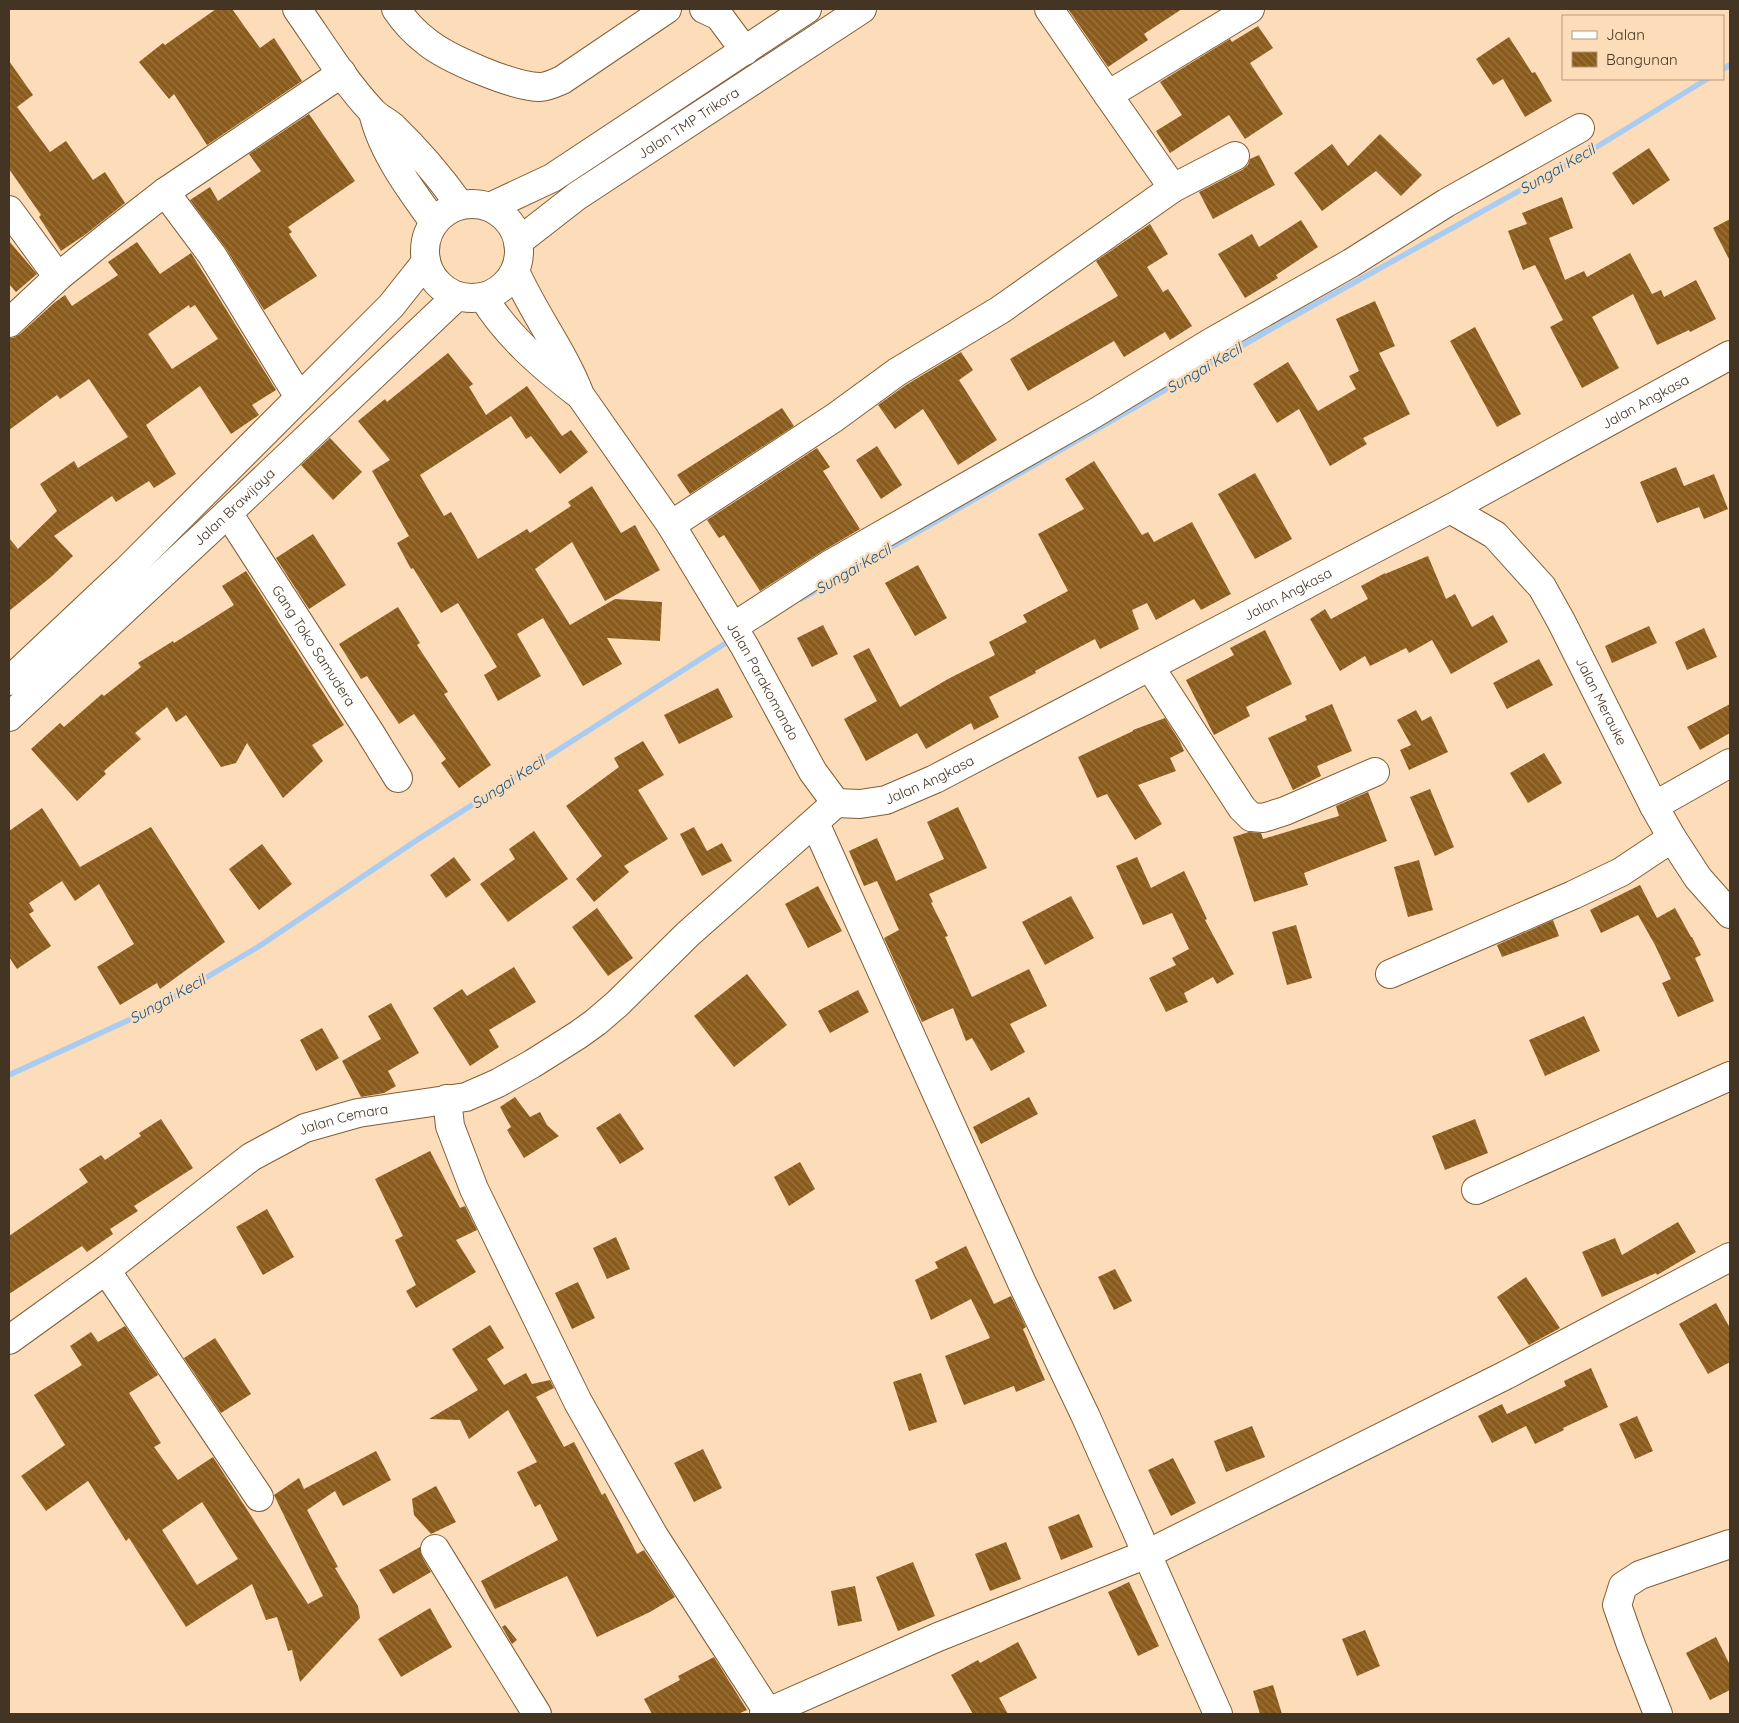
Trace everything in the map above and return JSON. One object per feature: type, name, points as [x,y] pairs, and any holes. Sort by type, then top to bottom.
[{"type":"main road","points":[[396,9],[403,20],[427,42],[442,52],[496,76],[526,86],[543,87],[562,80],[667,9]]},
{"type":"main road","points":[[704,9],[719,16],[745,51]]},
{"type":"main road","name":"Jalan TMP Trikora","points":[[490,207],[552,178],[807,9]]},
{"type":"main road","name":"Jalan TMP Trikora","points":[[518,242],[577,196],[862,9]]},
{"type":"main road","points":[[1049,9],[1173,188]]},
{"type":"main road","points":[[1108,95],[1250,9]]},
{"type":"main road","points":[[304,11],[342,73],[373,112],[392,126],[426,162],[448,187],[460,205]]},
{"type":"main road","points":[[9,323],[58,277],[165,192],[342,73]]},
{"type":"main road","points":[[373,112],[380,136],[412,192],[434,222]]},
{"type":"main road","points":[[738,635],[829,565],[1095,413],[1210,343],[1351,263],[1446,203],[1580,128]]},
{"type":"main road","points":[[671,525],[834,418],[897,372],[1000,310],[1173,188],[1235,156]]},
{"type":"main road","points":[[165,192],[212,255],[299,397]]},
{"type":"main road","points":[[475,204],[490,207],[503,216],[513,228],[518,242],[518,257],[514,271],[507,283],[496,292],[470,297],[443,288],[432,276],[426,262],[424,248],[434,222],[446,212],[460,205],[475,204]]},
{"type":"main road","points":[[9,210],[58,277]]},
{"type":"main road","name":"Jalan Brawijaya","points":[[9,679],[127,570],[391,306],[426,262]]},
{"type":"main road","name":"Jalan Parakomando","points":[[514,271],[525,294],[573,375],[580,395],[671,525],[738,635],[813,772],[836,804]]},
{"type":"main road","name":"Jalan Parakomando","points":[[470,297],[492,312],[516,341],[549,371],[580,395]]},
{"type":"main road","name":"Jalan Brawijaya","points":[[9,717],[228,512],[470,297]]},
{"type":"main road","name":"Jalan Angkasa","points":[[836,804],[860,804],[886,800],[935,779],[1450,509],[1730,355]]},
{"type":"main road","name":"Jalan Merauke","points":[[1450,509],[1495,535],[1542,588],[1562,621],[1654,806],[1672,838],[1698,878],[1730,914]]},
{"type":"main road","name":"Gang Toko Samudera","points":[[228,512],[398,778]]},
{"type":"main road","points":[[1150,667],[1242,808],[1251,817],[1263,818],[1284,812],[1375,772]]},
{"type":"main road","points":[[1654,806],[1730,763]]},
{"type":"main road","points":[[836,804],[815,823],[1022,1283],[1086,1417],[1218,1714]]},
{"type":"main road","name":"Jalan Cemara","points":[[9,1340],[106,1270],[252,1157],[304,1128],[358,1113],[402,1108],[466,1097],[498,1083],[578,1035],[617,1004],[688,934],[815,823]]},
{"type":"main road","points":[[1390,974],[1573,895],[1620,872],[1672,838]]},
{"type":"main road","points":[[1476,1190],[1730,1076]]},
{"type":"main road","points":[[447,1100],[450,1126],[474,1190],[578,1402],[654,1536],[766,1713],[938,1637],[1146,1554],[1506,1375],[1730,1257]]},
{"type":"main road","points":[[106,1270],[259,1497]]},
{"type":"main road","points":[[1658,1714],[1630,1645],[1617,1605],[1623,1586],[1640,1575],[1730,1544]]},
{"type":"main road","points":[[435,1549],[537,1714]]},
{"type":"building","points":[[216,9],[232,9],[260,48],[274,38],[302,81],[207,145],[174,94],[169,99],[139,62],[163,43],[165,45]]},
{"type":"building","points":[[1068,9],[1182,9],[1144,34],[1148,40],[1108,67]]},
{"type":"building","points":[[1258,26],[1273,48],[1250,63],[1283,114],[1245,139],[1229,115],[1170,153],[1156,131],[1182,115],[1160,82],[1230,39],[1232,42]]},
{"type":"building","points":[[1509,37],[1532,73],[1535,72],[1552,101],[1525,117],[1503,79],[1493,85],[1476,59]]},
{"type":"building","points":[[9,61],[33,95],[17,107],[50,152],[66,141],[93,180],[105,172],[125,203],[61,251],[39,217],[41,215],[9,169]]},
{"type":"building","points":[[309,114],[355,181],[288,227],[292,232],[289,234],[317,276],[264,310],[225,247],[190,200],[210,187],[218,201],[261,171],[249,154]]},
{"type":"building","points":[[1380,134],[1422,175],[1401,196],[1376,171],[1322,211],[1294,173],[1332,144],[1348,166]]},
{"type":"building","points":[[1649,148],[1670,180],[1633,205],[1612,173]]},
{"type":"building","points":[[1259,155],[1275,185],[1213,219],[1199,192],[1242,170],[1248,165],[1250,159]]},
{"type":"building","points":[[1562,197],[1573,228],[1549,238],[1565,280],[1584,271],[1587,277],[1630,253],[1652,294],[1661,290],[1664,297],[1696,280],[1716,319],[1657,345],[1633,294],[1592,317],[1619,368],[1582,388],[1550,327],[1563,320],[1535,265],[1523,270],[1508,231],[1527,224],[1522,213]]},
{"type":"building","points":[[1730,219],[1730,261],[1713,228]]},
{"type":"building","points":[[1301,220],[1318,247],[1276,275],[1278,278],[1245,298],[1218,254],[1252,234],[1259,247]]},
{"type":"building","points":[[1150,224],[1168,254],[1147,267],[1163,292],[1168,289],[1192,326],[1170,340],[1165,332],[1124,357],[1114,341],[1028,391],[1010,359],[1118,296],[1096,261]]},
{"type":"building","points":[[9,241],[37,274],[16,292],[9,284]]},
{"type":"building","points":[[137,242],[160,274],[191,253],[276,390],[252,405],[259,415],[231,434],[200,386],[146,425],[176,474],[154,488],[149,481],[116,502],[112,496],[54,536],[73,556],[51,577],[9,611],[9,538],[18,549],[57,511],[40,484],[74,461],[78,468],[128,437],[89,379],[60,399],[57,395],[9,430],[9,338],[20,334],[65,295],[72,306],[118,275],[108,262]],"holes":[[[189,305],[190,308],[195,305],[218,339],[172,369],[148,334]]]},
{"type":"building","points":[[1375,301],[1395,346],[1379,353],[1410,414],[1363,438],[1367,444],[1330,466],[1299,409],[1277,423],[1253,384],[1288,362],[1318,411],[1356,389],[1349,376],[1359,371],[1336,319]]},
{"type":"building","points":[[1475,327],[1521,414],[1497,427],[1450,341]]},
{"type":"building","points":[[961,352],[973,370],[959,380],[997,440],[958,465],[923,409],[895,429],[878,405],[906,385]]},
{"type":"building","points":[[448,353],[473,384],[469,387],[486,415],[527,386],[562,436],[571,430],[588,452],[560,474],[531,436],[526,439],[511,416],[420,475],[444,516],[451,512],[478,559],[527,529],[530,533],[571,506],[568,502],[592,486],[621,533],[635,525],[660,570],[605,601],[572,542],[535,569],[570,625],[615,599],[662,602],[660,641],[607,638],[622,664],[583,686],[543,618],[517,634],[541,676],[498,701],[484,675],[497,667],[458,603],[441,613],[413,568],[411,569],[397,543],[409,536],[372,471],[390,460],[358,421],[385,399],[387,402]]},
{"type":"building","points":[[782,408],[794,426],[690,494],[677,475]]},
{"type":"building","points":[[330,438],[362,472],[333,500],[301,465]]},
{"type":"building","points":[[877,446],[902,485],[881,499],[856,460]]},
{"type":"building","points":[[817,448],[830,467],[823,471],[860,529],[760,591],[724,535],[719,538],[707,520]]},
{"type":"building","points":[[1094,461],[1142,535],[1148,532],[1154,542],[1192,522],[1231,594],[1201,610],[1194,599],[1156,620],[1147,603],[1132,610],[1139,629],[1100,649],[1095,639],[1035,671],[1036,673],[989,697],[999,717],[974,730],[971,723],[926,749],[917,733],[866,761],[844,719],[877,701],[853,656],[869,648],[900,707],[948,679],[995,655],[989,642],[1027,622],[1023,615],[1068,591],[1038,534],[1084,509],[1065,479]]},
{"type":"building","points":[[1676,467],[1684,486],[1714,474],[1728,509],[1704,519],[1699,507],[1657,523],[1640,482]]},
{"type":"building","points":[[1255,473],[1292,539],[1255,559],[1218,494]]},
{"type":"building","points":[[313,534],[346,585],[309,609],[276,558]]},
{"type":"building","points":[[1428,556],[1446,599],[1455,594],[1472,627],[1493,615],[1508,642],[1451,674],[1432,640],[1409,653],[1406,648],[1370,666],[1365,656],[1340,671],[1310,619],[1325,609],[1331,619],[1368,599],[1361,586],[1385,573]]},
{"type":"building","points":[[918,565],[947,618],[915,636],[885,583]]},
{"type":"building","points":[[246,571],[344,725],[312,745],[323,761],[283,798],[247,743],[236,763],[221,767],[186,715],[176,722],[167,707],[135,733],[141,739],[104,771],[106,774],[77,801],[31,749],[60,723],[64,727],[102,694],[104,696],[141,667],[138,663],[234,605],[222,586]]},
{"type":"building","points":[[398,607],[420,643],[417,645],[448,692],[444,694],[491,765],[459,788],[441,763],[446,759],[414,714],[399,724],[367,676],[361,679],[339,644]]},
{"type":"building","points":[[823,625],[838,654],[812,667],[797,638]]},
{"type":"building","points":[[1649,626],[1657,643],[1612,663],[1605,646]]},
{"type":"building","points":[[1704,628],[1717,657],[1687,670],[1675,642]]},
{"type":"building","points":[[1265,630],[1292,684],[1246,707],[1250,716],[1214,735],[1186,680],[1234,655],[1230,648]]},
{"type":"building","points":[[1539,659],[1553,685],[1507,709],[1493,683]]},
{"type":"building","points":[[718,688],[733,717],[679,744],[664,715]]},
{"type":"building","points":[[1332,704],[1352,751],[1317,766],[1321,776],[1293,790],[1268,738],[1307,720],[1305,716]]},
{"type":"building","points":[[1730,704],[1730,733],[1700,750],[1687,727]]},
{"type":"building","points":[[1416,710],[1422,721],[1431,716],[1448,752],[1409,770],[1400,750],[1411,745],[1397,720]]},
{"type":"building","points":[[1165,718],[1184,751],[1170,758],[1176,771],[1138,785],[1162,824],[1135,840],[1107,794],[1097,798],[1078,757],[1133,730]]},
{"type":"building","points":[[643,741],[664,775],[638,790],[668,839],[624,866],[629,872],[594,902],[576,879],[602,856],[566,806],[619,767],[614,758]]},
{"type":"building","points":[[1544,753],[1562,783],[1528,803],[1510,773]]},
{"type":"building","points":[[1430,789],[1454,847],[1435,856],[1410,797]]},
{"type":"building","points":[[1368,792],[1387,841],[1304,873],[1308,885],[1254,902],[1233,837],[1249,832],[1261,833],[1263,839],[1339,816],[1336,806]]},
{"type":"building","points":[[958,807],[987,868],[929,894],[933,902],[931,903],[948,936],[945,937],[972,997],[1029,969],[1047,1006],[1010,1024],[1025,1052],[991,1071],[972,1038],[966,1041],[953,1008],[922,1022],[884,938],[899,930],[877,881],[864,886],[849,851],[877,838],[896,881],[944,859],[927,822]]},
{"type":"building","points":[[42,808],[80,867],[151,827],[225,942],[160,989],[157,983],[120,1005],[97,967],[134,944],[99,884],[75,901],[62,881],[29,903],[34,911],[29,914],[51,946],[17,969],[9,957],[9,831]]},
{"type":"building","points":[[694,827],[707,851],[722,843],[732,861],[702,876],[680,834]]},
{"type":"building","points":[[534,831],[568,879],[508,922],[480,884],[515,859],[509,849]]},
{"type":"building","points":[[262,844],[292,884],[259,910],[229,869]]},
{"type":"building","points":[[454,857],[471,880],[446,898],[430,875]]},
{"type":"building","points":[[1137,857],[1151,888],[1184,871],[1207,919],[1205,920],[1234,974],[1217,984],[1213,977],[1184,993],[1188,1002],[1166,1012],[1149,978],[1176,965],[1172,958],[1189,949],[1172,913],[1143,925],[1116,866]]},
{"type":"building","points":[[1419,860],[1433,910],[1408,917],[1394,867]]},
{"type":"building","points":[[1640,885],[1657,918],[1675,908],[1701,955],[1695,958],[1714,1001],[1678,1017],[1662,983],[1671,979],[1638,915],[1601,933],[1590,910]]},
{"type":"building","points":[[818,886],[842,931],[808,948],[785,904]]},
{"type":"building","points":[[1071,896],[1094,938],[1045,965],[1022,922]]},
{"type":"building","points":[[597,908],[633,958],[608,976],[572,927]]},
{"type":"building","points":[[1553,920],[1559,936],[1502,957],[1497,945]]},
{"type":"building","points":[[1296,925],[1312,978],[1287,985],[1272,932]]},
{"type":"building","points":[[514,967],[536,1002],[489,1030],[499,1047],[470,1066],[433,1008],[462,989],[467,996]]},
{"type":"building","points":[[747,974],[787,1025],[734,1067],[694,1016]]},
{"type":"building","points":[[858,990],[869,1012],[830,1033],[818,1011]]},
{"type":"building","points":[[391,1003],[419,1053],[388,1071],[396,1086],[384,1093],[361,1097],[342,1061],[381,1039],[368,1016]]},
{"type":"building","points":[[1584,1016],[1600,1051],[1545,1076],[1529,1040]]},
{"type":"building","points":[[322,1028],[339,1058],[316,1071],[300,1040]]},
{"type":"building","points":[[515,1097],[530,1117],[540,1112],[547,1125],[559,1136],[524,1158],[507,1130],[511,1127],[500,1107]]},
{"type":"building","points":[[1029,1097],[1038,1114],[981,1144],[973,1127]]},
{"type":"building","points":[[620,1113],[644,1149],[620,1164],[596,1128]]},
{"type":"building","points":[[161,1119],[193,1168],[134,1206],[138,1211],[110,1229],[113,1234],[87,1252],[82,1246],[9,1294],[9,1236],[88,1182],[79,1169],[101,1155],[105,1160],[141,1136],[139,1133]]},
{"type":"building","points":[[1475,1119],[1488,1153],[1445,1170],[1432,1136]]},
{"type":"building","points":[[430,1151],[460,1208],[465,1206],[477,1230],[456,1240],[476,1272],[416,1308],[406,1291],[416,1285],[395,1240],[403,1236],[375,1179]]},
{"type":"building","points":[[800,1162],[815,1189],[789,1206],[774,1177]]},
{"type":"building","points":[[267,1209],[294,1257],[263,1275],[236,1227]]},
{"type":"building","points":[[1678,1222],[1696,1252],[1657,1275],[1656,1273],[1602,1297],[1582,1252],[1615,1238],[1622,1255]]},
{"type":"building","points":[[616,1237],[630,1269],[607,1279],[593,1248]]},
{"type":"building","points":[[966,1246],[994,1304],[1011,1296],[1026,1327],[1023,1329],[1045,1380],[1016,1392],[1014,1386],[964,1405],[945,1356],[990,1338],[971,1299],[931,1320],[915,1280],[938,1268],[935,1262]]},
{"type":"building","points":[[1115,1269],[1132,1301],[1114,1310],[1098,1277]]},
{"type":"building","points":[[1526,1277],[1560,1328],[1529,1345],[1497,1297]]},
{"type":"building","points":[[578,1282],[595,1318],[572,1329],[555,1293]]},
{"type":"building","points":[[1716,1303],[1730,1328],[1730,1362],[1708,1374],[1679,1324]]},
{"type":"building","points":[[490,1325],[504,1348],[487,1359],[504,1385],[526,1373],[532,1384],[550,1380],[554,1388],[536,1397],[564,1447],[574,1442],[602,1495],[605,1493],[637,1554],[644,1550],[675,1597],[650,1612],[597,1637],[567,1576],[495,1609],[481,1581],[558,1540],[540,1504],[535,1507],[517,1472],[537,1462],[508,1410],[469,1439],[460,1420],[429,1419],[478,1390],[452,1349]]},
{"type":"building","points":[[125,1326],[158,1375],[129,1393],[161,1443],[154,1447],[178,1480],[213,1457],[308,1604],[323,1596],[274,1495],[299,1478],[304,1489],[376,1451],[391,1480],[343,1506],[335,1491],[307,1510],[338,1567],[335,1568],[358,1606],[360,1618],[300,1682],[292,1650],[288,1651],[277,1617],[266,1620],[252,1584],[186,1627],[129,1538],[126,1541],[88,1481],[46,1511],[21,1476],[65,1445],[34,1395],[82,1365],[70,1346],[91,1332],[98,1342]],"holes":[[[202,1502],[238,1559],[197,1585],[162,1530]]]},
{"type":"building","points":[[215,1338],[251,1394],[221,1413],[184,1358]]},
{"type":"building","points":[[1591,1368],[1608,1407],[1563,1428],[1564,1430],[1535,1444],[1526,1426],[1492,1443],[1478,1416],[1502,1404],[1507,1414],[1566,1386],[1564,1381]]},
{"type":"building","points":[[921,1373],[937,1422],[909,1431],[893,1382]]},
{"type":"building","points":[[1637,1416],[1653,1451],[1635,1459],[1619,1424]]},
{"type":"building","points":[[1252,1426],[1265,1457],[1226,1472],[1214,1441]]},
{"type":"building","points":[[703,1449],[722,1488],[694,1502],[674,1463]]},
{"type":"building","points":[[1173,1458],[1196,1503],[1171,1516],[1148,1470]]},
{"type":"building","points":[[436,1486],[456,1522],[431,1534],[414,1515],[412,1499]]},
{"type":"building","points":[[1079,1514],[1093,1547],[1061,1560],[1048,1527]]},
{"type":"building","points":[[1006,1542],[1021,1579],[990,1591],[975,1554]]},
{"type":"building","points":[[420,1547],[422,1557],[431,1572],[393,1594],[379,1570]]},
{"type":"building","points":[[913,1562],[935,1616],[898,1631],[876,1577]]},
{"type":"building","points":[[1129,1582],[1159,1646],[1138,1656],[1108,1592]]},
{"type":"building","points":[[855,1586],[862,1621],[838,1626],[831,1591]]},
{"type":"building","points":[[430,1608],[452,1647],[401,1677],[378,1639]]},
{"type":"building","points":[[505,1625],[517,1640],[512,1644],[502,1627]]},
{"type":"building","points":[[1365,1630],[1380,1666],[1357,1676],[1342,1639]]},
{"type":"building","points":[[1716,1637],[1730,1665],[1730,1690],[1710,1700],[1686,1653]]},
{"type":"building","points":[[1018,1642],[1037,1678],[999,1698],[1008,1714],[973,1714],[951,1675],[978,1660],[980,1663]]},
{"type":"building","points":[[714,1657],[747,1710],[738,1714],[652,1714],[644,1699],[680,1680],[678,1676]]},
{"type":"building","points":[[1273,1685],[1282,1714],[1260,1714],[1253,1691]]},
{"type":"waterway","name":"Sungai Kecil","points":[[1724,68],[1730,65]]},
{"type":"waterway","name":"Sungai Kecil","points":[[801,599],[1285,321],[1582,156],[1705,80]]},
{"type":"waterway","name":"Sungai Kecil","points":[[9,1075],[153,1009],[258,947],[417,840],[732,639]]}]
